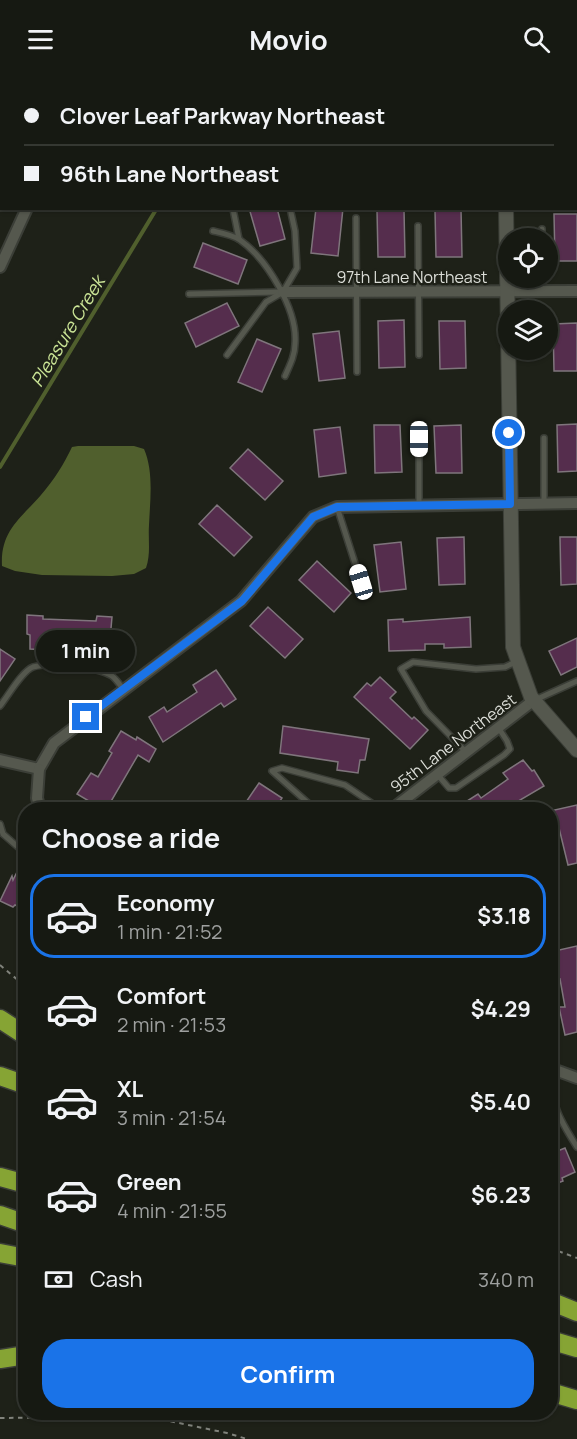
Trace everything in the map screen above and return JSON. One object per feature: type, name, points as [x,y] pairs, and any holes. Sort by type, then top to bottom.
[{"type":"highway","points":[[0,1019],[18,1031]]},
{"type":"highway","points":[[0,1076],[18,1082]]},
{"type":"highway","points":[[0,1177],[18,1182]]},
{"type":"highway","points":[[0,1215],[18,1221]]},
{"type":"highway","points":[[0,1252],[18,1256]]},
{"type":"highway","points":[[558,1304],[577,1312]]},
{"type":"highway","points":[[558,1342],[577,1348]]},
{"type":"highway","points":[[0,1349],[18,1349]]},
{"type":"highway","points":[[0,1359],[18,1356]]},
{"type":"highway","points":[[558,1394],[577,1400]]},
{"type":"highway","points":[[558,1404],[577,1408]]},
{"type":"street","points":[[399,78],[427,78]]},
{"type":"street","points":[[0,267],[26,210]]},
{"type":"street","points":[[506,210],[513,646],[534,700],[577,750]]},
{"type":"street","name":"97th Lane Northeast","points":[[283,292],[577,291]]},
{"type":"street","points":[[38,802],[39,770],[54,743],[242,601],[313,517],[337,507],[577,502]]},
{"type":"street","name":"95th Lane Northeast","points":[[401,802],[534,700]]},
{"type":"street","points":[[0,760],[39,770]]},
{"type":"street","points":[[558,1071],[577,1078]]},
{"type":"lane","points":[[233,210],[239,239]]},
{"type":"lane","points":[[227,355],[266,302],[283,292],[297,268],[295,231],[290,210]]},
{"type":"lane","points":[[356,218],[357,372]]},
{"type":"lane","points":[[418,226],[419,355]]},
{"type":"lane","points":[[213,231],[239,239],[271,271],[283,292],[296,342],[285,375]]},
{"type":"lane","points":[[189,294],[283,292]]},
{"type":"lane","points":[[544,438],[544,503]]},
{"type":"lane","points":[[418,506],[419,439]]},
{"type":"lane","points":[[337,507],[361,582]]},
{"type":"lane","points":[[466,752],[426,711],[401,669],[413,662],[476,669],[505,667],[518,661]]},
{"type":"lane","points":[[0,706],[25,673],[33,667],[77,666],[98,669],[113,676],[124,690]]},
{"type":"lane","points":[[534,700],[577,681]]},
{"type":"lane","points":[[437,774],[449,788],[456,788],[504,755],[510,749],[498,727]]},
{"type":"lane","points":[[307,802],[272,771],[282,768],[345,785],[370,802]]},
{"type":"lane","points":[[0,824],[3,834],[18,847]]},
{"type":"lane","points":[[558,1115],[577,1147]]},
{"type":"path","points":[[0,965],[18,980]]},
{"type":"path","points":[[558,1251],[577,1258]]},
{"type":"path","points":[[0,1418],[18,1418]]},
{"type":"path","points":[[164,1420],[247,1439]]},
{"type":"shaded area","points":[[134,446],[144,449],[151,487],[149,552],[146,568],[134,574],[112,576],[42,575],[15,571],[2,566],[4,543],[13,526],[50,484],[72,447]]},
{"type":"building","points":[[250,210],[278,210],[285,239],[260,246]]},
{"type":"building","points":[[316,210],[343,210],[338,256],[311,253]]},
{"type":"building","points":[[377,210],[404,210],[405,257],[378,257]]},
{"type":"building","points":[[435,210],[461,210],[462,257],[436,257]]},
{"type":"building","points":[[554,214],[577,214],[577,261],[558,261],[558,228],[554,228]]},
{"type":"building","points":[[203,243],[247,260],[238,284],[194,267]]},
{"type":"building","points":[[227,303],[239,326],[196,347],[185,323]]},
{"type":"building","points":[[404,320],[405,367],[379,368],[378,321]]},
{"type":"building","points":[[439,321],[465,321],[466,368],[440,369]]},
{"type":"building","points":[[577,323],[577,371],[554,371],[554,360],[558,360],[558,324]]},
{"type":"building","points":[[339,331],[345,378],[319,381],[313,334]]},
{"type":"building","points":[[257,339],[281,349],[262,392],[238,382]]},
{"type":"building","points":[[577,424],[577,471],[558,472],[557,425]]},
{"type":"building","points":[[374,425],[400,425],[402,472],[375,473]]},
{"type":"building","points":[[461,425],[462,473],[436,473],[434,426]]},
{"type":"building","points":[[340,427],[346,473],[319,477],[314,430]]},
{"type":"building","points":[[248,449],[283,481],[265,500],[230,468]]},
{"type":"building","points":[[217,505],[252,537],[234,556],[199,524]]},
{"type":"building","points":[[464,537],[465,584],[439,585],[437,538]]},
{"type":"building","points":[[560,537],[577,537],[577,584],[561,585]]},
{"type":"building","points":[[401,542],[406,589],[380,592],[374,545]]},
{"type":"building","points":[[317,561],[351,593],[334,612],[299,580]]},
{"type":"building","points":[[268,607],[303,639],[285,658],[250,626]]},
{"type":"building","points":[[27,615],[43,616],[43,619],[96,621],[97,616],[112,617],[109,651],[85,650],[86,644],[54,643],[54,650],[30,649]]},
{"type":"building","points":[[470,617],[471,647],[444,648],[444,644],[425,644],[425,650],[389,651],[388,620],[403,619],[403,622]]},
{"type":"building","points":[[577,638],[577,667],[561,675],[549,651]]},
{"type":"building","points":[[0,649],[15,659],[0,681]]},
{"type":"building","points":[[216,670],[236,699],[224,707],[221,703],[163,742],[149,717],[164,707],[167,712],[197,692],[193,685]]},
{"type":"building","points":[[380,677],[396,692],[390,698],[412,719],[414,717],[428,730],[410,749],[354,697],[367,683],[371,686]]},
{"type":"building","points":[[283,726],[369,739],[365,760],[360,760],[358,773],[337,770],[338,762],[280,753]]},
{"type":"building","points":[[121,731],[136,740],[137,737],[156,749],[149,762],[138,755],[111,802],[88,802],[77,794],[91,773],[98,777],[112,753],[109,751]]},
{"type":"building","points":[[523,760],[532,771],[534,770],[544,786],[517,802],[466,802],[478,794],[481,798],[508,779],[503,773]]},
{"type":"building","points":[[259,783],[282,798],[279,802],[246,802]]},
{"type":"building","points":[[577,805],[577,863],[568,865],[558,824],[558,809]]},
{"type":"building","points":[[18,870],[18,906],[13,907],[0,901],[12,876],[13,880]]},
{"type":"building","points":[[577,946],[577,1032],[565,1035],[559,1007],[565,1007],[560,979],[558,980],[558,950]]},
{"type":"building","points":[[565,1148],[575,1172],[562,1178],[563,1181],[558,1183],[558,1151]]},
{"type":"waterway","name":"Pleasure Creek","points":[[0,467],[156,210]]},
{"type":"route","points":[[86,717],[242,601],[313,517],[337,507],[510,504],[509,433]]}]
